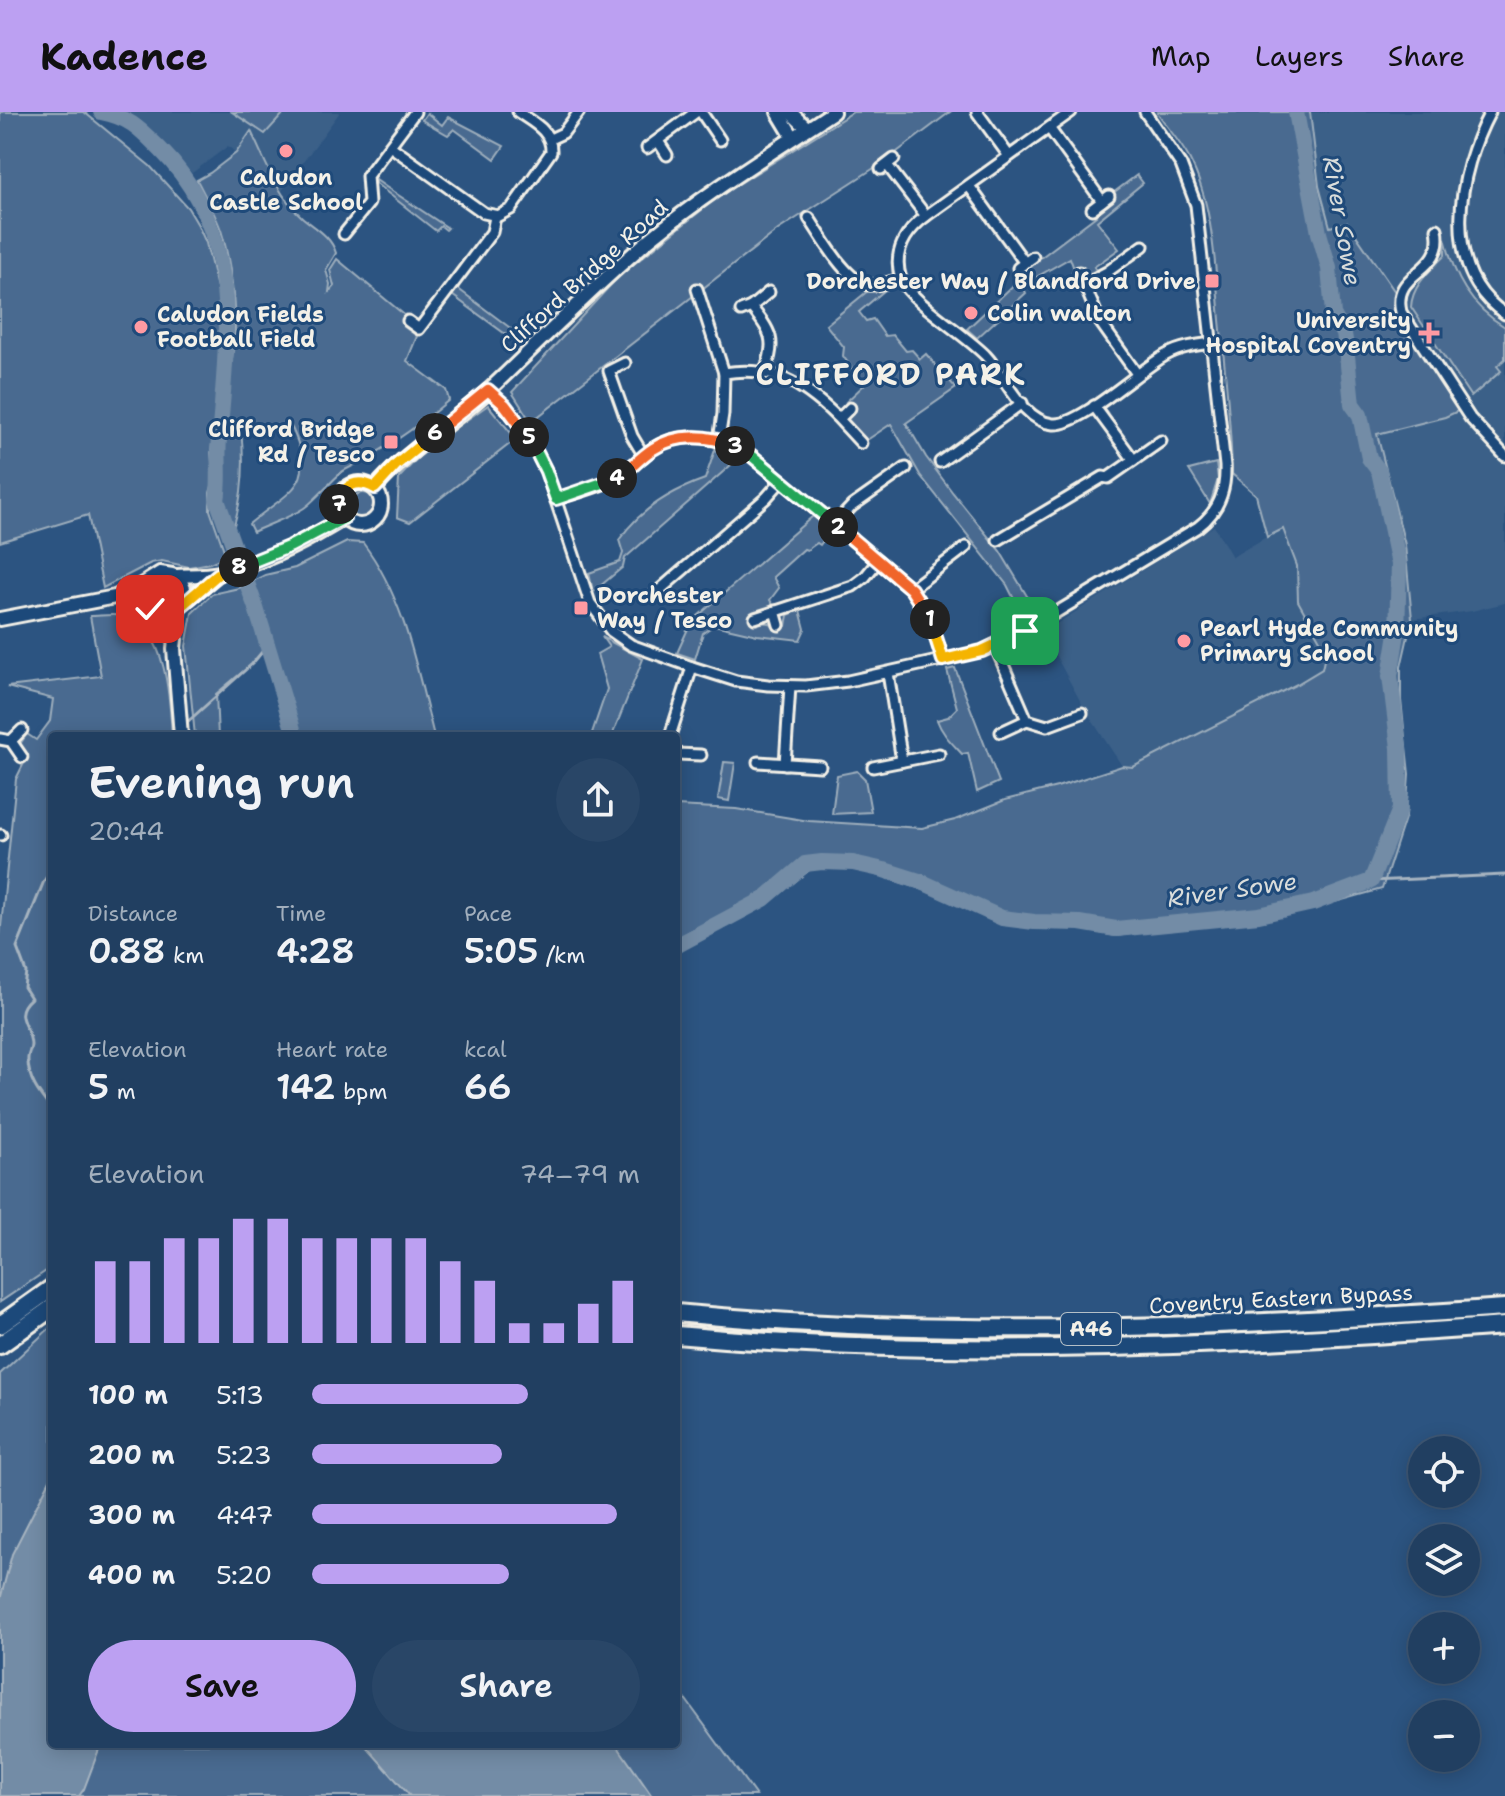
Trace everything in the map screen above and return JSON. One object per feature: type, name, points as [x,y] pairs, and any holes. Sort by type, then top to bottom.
[{"type":"highway","points":[[0,1325],[48,1291]]},
{"type":"highway","name":"Coventry Eastern Bypass","points":[[680,1313],[862,1326],[975,1330],[1242,1325],[1505,1308]]},
{"type":"highway","points":[[0,1345],[48,1311]]},
{"type":"highway","name":"Coventry Eastern Bypass","points":[[680,1335],[874,1347],[975,1349],[1237,1343],[1505,1326]]},
{"type":"main road","points":[[778,112],[793,137]]},
{"type":"main road","points":[[790,112],[807,128]]},
{"type":"main road","name":"Clifford Bridge Road","points":[[375,488],[396,465],[488,390],[602,281],[651,239],[726,182],[833,112]]},
{"type":"main road","points":[[361,482],[375,488],[382,504],[380,514],[374,521],[360,526],[352,525],[344,518],[339,501],[349,485],[361,482]]},
{"type":"main road","points":[[0,619],[115,597],[160,573],[175,576],[218,574],[256,562],[344,518]]},
{"type":"main road","points":[[115,597],[166,615],[218,574]]},
{"type":"main road","points":[[175,576],[184,588],[174,649],[181,732]]},
{"type":"main road","points":[[146,583],[143,596],[165,626],[174,649]]},
{"type":"street","points":[[344,234],[369,203],[367,177],[415,112]]},
{"type":"street","points":[[390,146],[484,213],[495,217],[511,209],[549,156],[550,139],[544,130],[518,112]]},
{"type":"street","points":[[550,139],[566,131],[579,112]]},
{"type":"street","points":[[647,148],[698,112],[720,140]]},
{"type":"street","points":[[977,112],[1009,156]]},
{"type":"street","points":[[1071,112],[913,226],[899,254],[901,279],[914,297],[983,353],[1037,418],[1053,424],[1070,421],[1169,353],[1213,343]]},
{"type":"street","points":[[488,390],[505,405],[527,434],[546,471],[590,603],[603,623],[631,645],[736,681],[790,686],[828,684],[888,673],[995,646],[1198,527],[1213,514],[1222,495],[1225,474],[1198,219],[1192,192],[1175,154],[1145,112]]},
{"type":"street","points":[[1490,112],[1465,178],[1462,240],[1469,272],[1488,300],[1505,314]]},
{"type":"street","points":[[1049,128],[1106,198],[1092,209]]},
{"type":"street","points":[[658,141],[667,155]]},
{"type":"street","points":[[887,164],[926,216]]},
{"type":"street","points":[[969,186],[1025,263]]},
{"type":"street","points":[[408,321],[419,329],[492,232],[495,217]]},
{"type":"street","points":[[809,218],[846,271],[857,281],[875,285],[901,279]]},
{"type":"street","points":[[1437,229],[1439,247],[1436,255],[1402,287],[1399,299],[1401,312],[1470,418],[1505,456]]},
{"type":"street","points":[[1084,284],[1143,246]]},
{"type":"street","points":[[1079,272],[1100,322],[1137,374]]},
{"type":"street","points":[[697,289],[724,373],[719,440]]},
{"type":"street","points":[[765,371],[771,357],[772,341],[767,327],[746,309],[769,292]]},
{"type":"street","points":[[705,310],[716,307]]},
{"type":"street","points":[[625,363],[607,366],[632,436],[644,456]]},
{"type":"street","points":[[724,373],[765,371],[803,389],[836,416],[861,443]]},
{"type":"street","points":[[940,462],[1022,403]]},
{"type":"street","points":[[1094,406],[1133,459]]},
{"type":"street","points":[[836,416],[842,416],[850,408]]},
{"type":"street","points":[[556,499],[609,482],[659,446],[675,439],[698,437],[719,440],[752,456],[911,589],[929,617],[943,660]]},
{"type":"street","points":[[998,540],[1103,477],[1108,478],[1161,441]]},
{"type":"street","points":[[835,524],[852,506],[906,468]]},
{"type":"street","points":[[655,594],[766,498],[781,481]]},
{"type":"street","points":[[911,589],[966,547]]},
{"type":"street","points":[[755,618],[853,586],[878,561]]},
{"type":"street","points":[[775,611],[779,625]]},
{"type":"street","points":[[995,646],[1027,720],[1043,727],[1082,713]]},
{"type":"street","points":[[671,732],[692,667]]},
{"type":"street","points":[[888,673],[902,761]]},
{"type":"street","points":[[785,764],[790,686]]},
{"type":"street","points":[[1001,732],[1027,720]]},
{"type":"street","points":[[11,741],[22,730]]},
{"type":"street","points":[[0,739],[11,741],[22,757]]},
{"type":"street","points":[[680,754],[701,755]]},
{"type":"street","points":[[873,767],[939,754]]},
{"type":"street","points":[[758,762],[820,766]]},
{"type":"shaded area","points":[[0,112],[84,112],[150,166],[188,208],[198,225],[206,243],[219,296],[219,372],[211,453],[214,479],[210,510],[226,556],[189,567],[162,561],[151,563],[103,588],[88,515],[0,542]]},
{"type":"shaded area","name":"Caludon Castle School","points":[[122,112],[340,112],[281,192],[270,171],[244,140],[236,153],[228,146],[192,173],[141,120]]},
{"type":"shaded area","points":[[232,112],[285,112],[265,134]]},
{"type":"shaded area","points":[[853,112],[950,112],[885,161],[778,230],[531,422],[512,392],[619,276],[718,197]]},
{"type":"shaded area","points":[[1157,112],[1310,112],[1319,186],[1330,227],[1347,222],[1395,292],[1394,302],[1460,403],[1458,411],[1445,417],[1377,434],[1405,545],[1412,619],[1401,667],[1401,700],[1409,774],[1406,815],[1382,889],[1295,913],[1116,936],[1067,927],[1004,923],[939,895],[879,875],[837,866],[812,868],[781,893],[680,950],[680,806],[736,809],[809,821],[922,828],[1122,766],[1133,767],[1322,669],[1326,651],[1298,601],[1297,566],[1283,529],[1267,537],[1256,495],[1232,474],[1215,258],[1204,196],[1182,146]]},
{"type":"shaded area","name":"University Hospital Coventry","points":[[1310,112],[1505,112],[1505,603],[1412,619],[1405,545],[1362,377],[1319,186]]},
{"type":"shaded area","points":[[427,113],[442,125],[448,117],[504,146],[495,159],[454,129],[448,135],[422,120]]},
{"type":"shaded area","points":[[251,131],[285,198],[334,247],[336,253],[326,270],[329,292],[334,286],[330,270],[337,259],[408,318],[403,326],[417,336],[407,361],[446,390],[449,400],[399,438],[341,472],[304,508],[253,532],[249,524],[296,484],[302,461],[290,424],[241,430],[242,478],[234,525],[225,512],[221,463],[234,345],[233,290],[221,230],[197,180],[236,153]]},
{"type":"shaded area","points":[[1137,175],[1143,183],[1097,221],[1119,249],[1094,267],[1098,273],[1087,276],[1081,267],[1074,269],[1070,258],[1026,283],[1026,293],[977,338],[967,329],[1021,278],[1019,274],[1096,216],[1094,213],[1115,196],[1113,193]]},
{"type":"shaded area","points":[[376,180],[448,228],[446,230],[441,226],[436,231],[375,183]]},
{"type":"shaded area","points":[[1445,238],[1453,265],[1465,289],[1482,310],[1505,327],[1505,359],[1497,366],[1501,371],[1471,397],[1411,307],[1419,285],[1445,255]]},
{"type":"shaded area","points":[[457,288],[517,333],[514,336],[504,333],[452,295]]},
{"type":"shaded area","points":[[869,290],[885,290],[859,312],[866,321],[873,319],[885,336],[893,335],[906,351],[912,350],[920,359],[926,354],[956,388],[906,423],[926,457],[1000,551],[1039,616],[1026,623],[1007,585],[920,475],[891,424],[864,442],[847,419],[853,408],[846,402],[864,385],[843,356],[844,347],[826,325]]},
{"type":"shaded area","points":[[488,405],[516,439],[410,522],[397,517],[399,478],[427,448]]},
{"type":"shaded area","points":[[716,447],[740,457],[625,558],[623,567],[593,592],[589,573],[620,562],[623,553],[619,540],[646,510],[668,495],[705,479]]},
{"type":"shaded area","points":[[1216,463],[1218,479],[1210,504],[1189,470]]},
{"type":"shaded area","points":[[363,493],[372,497],[376,506],[372,515],[363,519],[354,515],[350,506],[354,497]]},
{"type":"shaded area","points":[[813,516],[831,530],[820,545],[817,543],[804,549],[773,577],[779,588],[770,600],[774,606],[753,613],[756,622],[770,623],[775,629],[786,626],[788,615],[800,610],[805,629],[800,640],[757,635],[714,625],[703,633],[695,659],[677,653],[691,622]]},
{"type":"shaded area","name":"Pearl Hyde Community Primary School","points":[[1214,526],[1232,557],[1282,528],[1297,566],[1298,601],[1326,651],[1326,660],[1322,669],[1297,684],[1133,767],[1122,766],[1084,708],[1043,632]]},
{"type":"shaded area","points":[[347,542],[363,543],[389,587],[408,635],[433,732],[294,732],[266,648],[216,694],[218,732],[195,732],[186,646],[192,613],[212,594],[295,568]]},
{"type":"shaded area","points":[[90,616],[128,617],[141,625],[159,652],[170,705],[172,732],[48,732],[48,1270],[0,1302],[0,936],[16,779],[26,759],[20,744],[27,734],[36,740],[50,721],[53,699],[7,687],[101,676]]},
{"type":"shaded area","points":[[602,637],[643,659],[614,732],[592,732],[607,689],[597,654],[609,647]]},
{"type":"shaded area","points":[[955,668],[999,782],[977,792],[968,753],[962,754],[944,734],[937,720],[948,717],[957,708],[947,670]]},
{"type":"shaded area","points":[[724,762],[735,763],[729,801],[718,799]]},
{"type":"shaded area","points":[[857,771],[865,779],[871,812],[832,814],[837,775]]},
{"type":"shaded area","points":[[48,1330],[48,1748],[680,1748],[680,1692],[756,1796],[0,1796],[0,1374]]},
{"type":"shaded area","points":[[48,1484],[48,1748],[99,1748],[79,1796],[0,1796],[0,1600],[12,1554]]},
{"type":"shaded area","points":[[368,1748],[619,1748],[652,1796],[410,1796]]},
{"type":"waterway","name":"River Sowe","points":[[101,112],[134,125],[161,150],[187,181],[206,215],[217,250],[224,286],[226,323],[217,500],[256,608],[294,732]]},
{"type":"waterway","name":"River Sowe","points":[[680,944],[764,899],[805,864],[822,862],[853,863],[884,870],[922,882],[1002,918],[1080,923],[1116,929],[1259,915],[1313,903],[1371,881],[1400,809],[1399,748],[1390,676],[1397,633],[1399,564],[1379,471],[1369,458],[1360,415],[1352,404],[1344,334],[1333,314],[1329,268],[1319,233],[1296,112]]},
{"type":"waterway","points":[[184,725],[252,664],[266,647]]},
{"type":"waterway","points":[[1371,881],[1505,875]]},
{"type":"waterway","points":[[48,876],[17,948],[26,972],[24,987],[31,998],[22,1010],[30,1038],[30,1073],[48,1104]]},
{"type":"place","name":"Caludon Castle School","points":[[286,151]]},
{"type":"place","name":"Dorchester Way / Blandford Drive","points":[[1212,281]]},
{"type":"place","name":"Colin walton","points":[[971,313]]},
{"type":"place","name":"Caludon Fields Football Field","points":[[141,327]]},
{"type":"place","name":"University Hospital Coventry","points":[[1429,333]]},
{"type":"place","name":"Clifford Bridge Rd / Tesco","points":[[391,442]]},
{"type":"place","name":"Dorchester Way / Tesco","points":[[581,608]]},
{"type":"place","name":"Pearl Hyde Community Primary School","points":[[1184,641]]},
{"type":"district","name":"CLIFFORD PARK","points":[[891,374]]},
{"type":"route","points":[[150,609],[159,615],[173,613],[218,574],[256,562],[344,518],[339,501],[349,485],[361,482],[375,488],[396,465],[488,390],[505,405],[527,434],[556,499],[617,478],[652,449],[675,439],[719,440],[752,456],[911,589],[929,617],[943,660],[982,651],[1025,631]]}]
